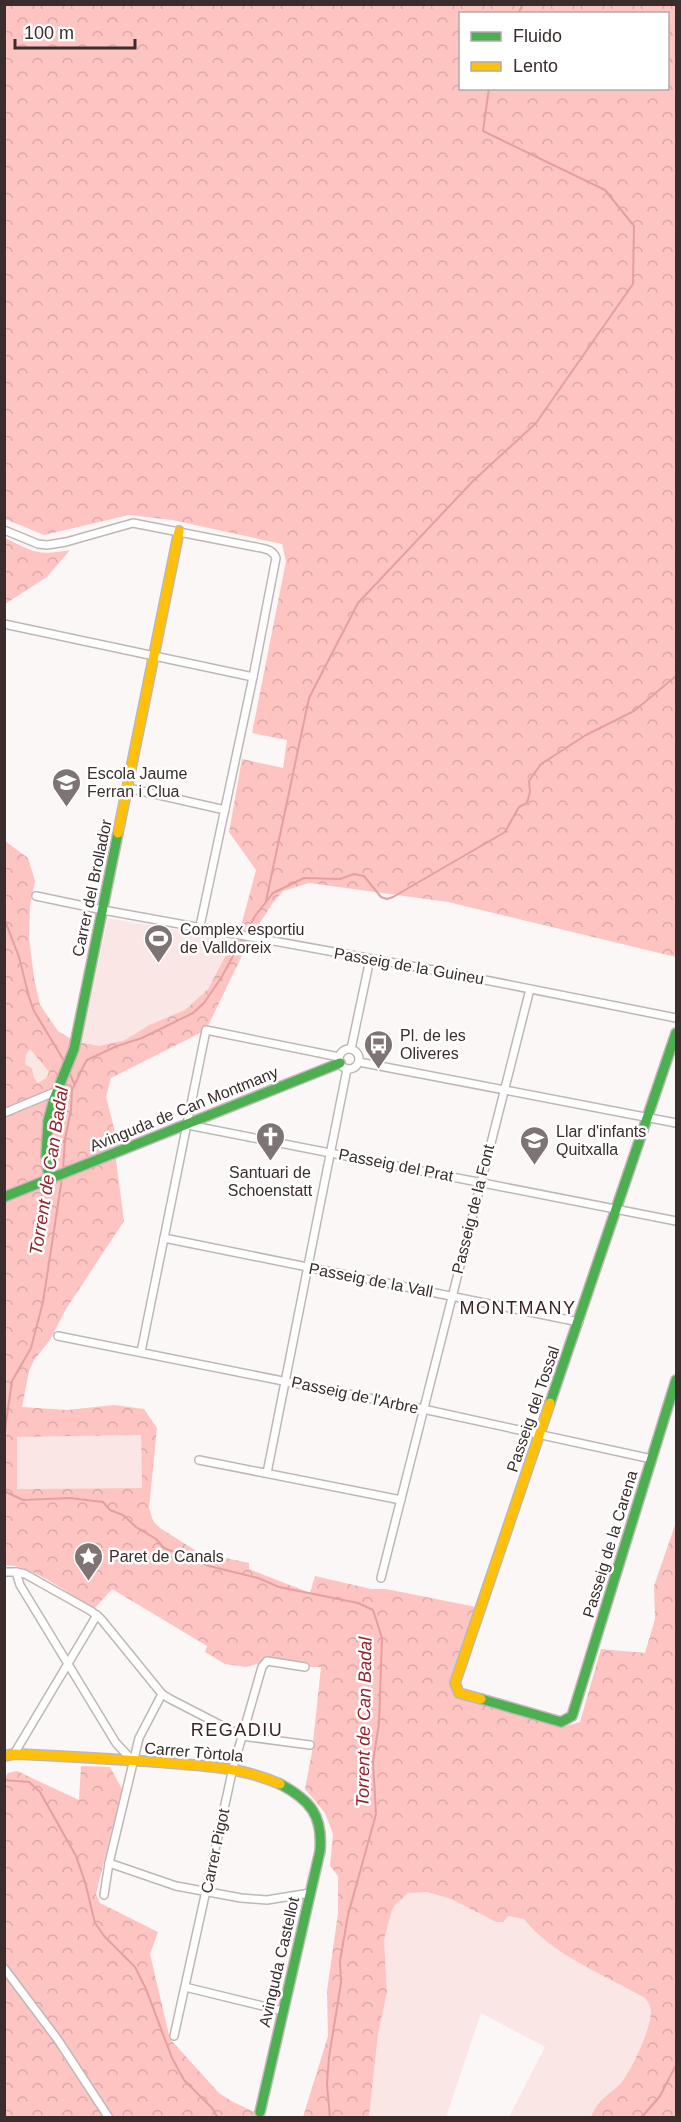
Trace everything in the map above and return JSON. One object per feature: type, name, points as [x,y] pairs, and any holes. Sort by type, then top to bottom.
[{"type":"street","points":[[4,530],[38,544],[47,545],[66,542],[133,523],[272,551],[276,558],[200,926]]},
{"type":"street","name":"Carrer del Brollador","points":[[49,1178],[46,1168],[46,1135],[57,1091],[74,1049],[179,531]]},
{"type":"street","points":[[4,624],[253,677]]},
{"type":"street","points":[[128,788],[225,810]]},
{"type":"street","name":"Passeig de la Guineu","points":[[36,896],[676,1018]]},
{"type":"street","points":[[351,1049],[370,959]]},
{"type":"street","name":"Passeig de la Font","points":[[401,1500],[530,989]]},
{"type":"street","points":[[141,1352],[206,1030],[342,1063],[355,1068],[359,1062],[357,1052],[351,1049],[342,1052],[342,1063],[329,1152],[267,1473]]},
{"type":"street","name":"Passeig del Tossal","points":[[572,1716],[561,1722],[459,1693],[455,1683],[676,1033]]},
{"type":"street","points":[[359,1062],[676,1124]]},
{"type":"street","name":"Avinguda de Can Montmany","points":[[4,1197],[342,1063]]},
{"type":"street","points":[[4,1113],[57,1091]]},
{"type":"street","name":"Passeig del Prat","points":[[186,1124],[676,1221]]},
{"type":"street","name":"Passeig de la Vall","points":[[164,1238],[579,1322]]},
{"type":"street","name":"Passeig de l'Arbre","points":[[58,1336],[423,1409],[652,1459]]},
{"type":"street","name":"Passeig de la Carena","points":[[572,1716],[676,1380]]},
{"type":"street","points":[[199,1460],[401,1500],[381,1578]]},
{"type":"street","points":[[4,1572],[16,1572],[33,1578],[97,1616],[162,1694],[242,1736],[310,1745]]},
{"type":"street","points":[[16,1572],[20,1585],[116,1743],[134,1762]]},
{"type":"street","points":[[9,1755],[97,1616]]},
{"type":"street","name":"Carrer Pigot","points":[[174,2036],[232,1768],[262,1667],[267,1661],[305,1668]]},
{"type":"street","points":[[104,1895],[109,1863],[139,1738],[162,1694]]},
{"type":"street","name":"Carrer Tòrtola","points":[[9,1755],[111,1759],[232,1768],[279,1782],[298,1796],[319,1819]]},
{"type":"street","name":"Avinguda Castellot","points":[[260,2112],[320,1851],[319,1819]]},
{"type":"street","points":[[109,1863],[150,1879],[206,1893],[267,1900],[310,1893]]},
{"type":"street","points":[[4,1968],[58,2040],[109,2118]]},
{"type":"street","points":[[185,1987],[283,2011]]},
{"type":"shaded area","name":"Complex esportiu de Valldoreix","points":[[108,918],[233,940],[208,989],[185,1010],[149,1025],[125,1040],[99,1046],[81,1042]]},
{"type":"shaded area","points":[[30,1049],[49,1072],[46,1078],[38,1083],[34,1078],[32,1068],[25,1064],[26,1055]]},
{"type":"shaded area","points":[[141,1435],[142,1488],[17,1489],[17,1437]]},
{"type":"shaded area","points":[[419,1891],[449,1898],[496,1922],[508,1916],[524,1919],[548,1943],[597,1973],[645,1998],[651,2008],[650,2017],[636,2059],[621,2083],[601,2101],[591,2117],[509,2117],[545,2047],[481,2013],[446,2117],[369,2118],[378,2034],[387,1992],[384,1940],[392,1910],[396,1904],[408,1893]]},
{"type":"green space","points":[[4,5],[676,5],[676,957],[448,902],[309,883],[283,891],[251,937],[206,1030],[111,1078],[106,1097],[120,1151],[116,1160],[124,1221],[66,1309],[50,1340],[34,1360],[29,1371],[22,1407],[67,1410],[114,1405],[144,1409],[157,1428],[149,1508],[153,1521],[160,1528],[198,1552],[249,1563],[249,1569],[310,1593],[315,1576],[371,1589],[386,1589],[476,1607],[450,1687],[454,1695],[566,1726],[580,1722],[601,1649],[645,1653],[655,1619],[654,1586],[676,1522],[676,2117],[591,2117],[601,2101],[621,2083],[640,2048],[651,2010],[645,1998],[597,1973],[548,1943],[524,1919],[508,1916],[503,1922],[496,1922],[451,1899],[427,1892],[408,1893],[396,1904],[392,1910],[384,1940],[387,1992],[378,2034],[369,2117],[303,2117],[328,2036],[327,1991],[338,1913],[338,1876],[330,1866],[333,1834],[325,1813],[305,1789],[312,1752],[321,1667],[267,1661],[246,1667],[225,1664],[205,1652],[207,1646],[112,1589],[94,1609],[25,1569],[5,1566],[5,841],[28,858],[35,881],[30,906],[29,938],[40,1005],[58,1031],[74,1041],[99,1046],[125,1040],[149,1025],[185,1010],[208,989],[241,926],[256,870],[229,832],[242,759],[283,768],[287,740],[252,733],[286,561],[282,544],[172,520],[129,515],[44,535],[5,519]],"holes":[[[30,1049],[49,1072],[46,1078],[38,1083],[34,1078],[32,1068],[25,1064],[26,1055]],[[141,1435],[142,1488],[17,1489],[17,1437]]]},
{"type":"green space","points":[[5,538],[36,552],[50,553],[70,550],[47,577],[5,604]]},
{"type":"green space","points":[[81,1766],[110,1767],[122,1789],[96,1894],[100,1903],[158,1932],[150,1954],[170,2039],[219,2093],[261,2115],[276,2117],[5,2117],[4,1779],[8,1773],[17,1771],[79,1800]]},
{"type":"waterway","points":[[519,12],[523,4]]},
{"type":"waterway","points":[[266,901],[309,698],[358,603],[473,481],[536,423],[633,284],[634,226],[605,190],[483,131],[489,90]]},
{"type":"waterway","name":"Torrent de Can Badal","points":[[246,933],[255,916],[273,893],[304,878],[340,879],[354,874],[364,876],[381,897],[387,899],[505,832],[519,807],[527,803],[530,792],[529,781],[541,764],[586,735],[634,711],[676,676]]},
{"type":"waterway","points":[[4,918],[19,957],[34,1011],[66,1064]]},
{"type":"waterway","name":"Torrent de Can Badal","points":[[63,1170],[72,1090],[87,1060],[117,1046],[142,1038],[193,1013],[204,1003],[221,978],[243,938]]},
{"type":"waterway","points":[[69,1072],[74,1083]]},
{"type":"waterway","name":"Torrent de Can Badal","points":[[4,1436],[12,1381],[31,1348],[43,1302],[62,1178]]},
{"type":"waterway","name":"Torrent de Can Badal","points":[[4,1491],[23,1500],[70,1498],[103,1502],[110,1510],[123,1515],[136,1527],[156,1539],[164,1548],[209,1566],[258,1578],[279,1587],[358,1603],[373,1610],[382,1638],[379,1723],[373,1762],[376,1814],[348,1915],[340,1961],[341,1983],[327,2084],[330,2118]]},
{"type":"waterway","points":[[4,1780],[29,1782],[40,1792],[76,1856],[95,1923],[104,1936],[135,1967],[146,1989],[172,2058],[184,2080],[212,2108],[218,2118]]},
{"type":"waterway","points":[[641,2118],[660,2096],[676,2065]]},
{"type":"traffic: fast","points":[[49,1178],[46,1156],[48,1121],[54,1099],[74,1049],[118,833]]},
{"type":"traffic: fast","points":[[550,1403],[676,1033]]},
{"type":"traffic: fast","points":[[4,1197],[340,1063]]},
{"type":"traffic: fast","points":[[481,1699],[561,1722],[572,1716],[676,1380]]},
{"type":"traffic: fast","points":[[260,2112],[320,1851],[317,1818],[307,1803],[280,1784]]},
{"type":"traffic: slow","points":[[118,833],[179,531]]},
{"type":"traffic: slow","points":[[481,1699],[459,1693],[455,1683],[550,1403]]},
{"type":"traffic: slow","points":[[4,1756],[14,1754],[204,1766],[235,1770],[280,1784]]},
{"type":"place","name":"Escola Jaume Ferran i Clua","points":[[66,808]]},
{"type":"place","name":"Complex esportiu de Valldoreix","points":[[159,964]]},
{"type":"place","name":"Pl. de les Oliveres","points":[[379,1070]]},
{"type":"place","name":"Santuari de Schoenstatt","points":[[270,1162]]},
{"type":"place","name":"Llar d'infants Quitxalla","points":[[535,1166]]},
{"type":"place","name":"Paret de Canals","points":[[88,1582]]},
{"type":"district","name":"MONTMANY","points":[[518,1308]]},
{"type":"district","name":"REGADIU","points":[[237,1730]]}]
